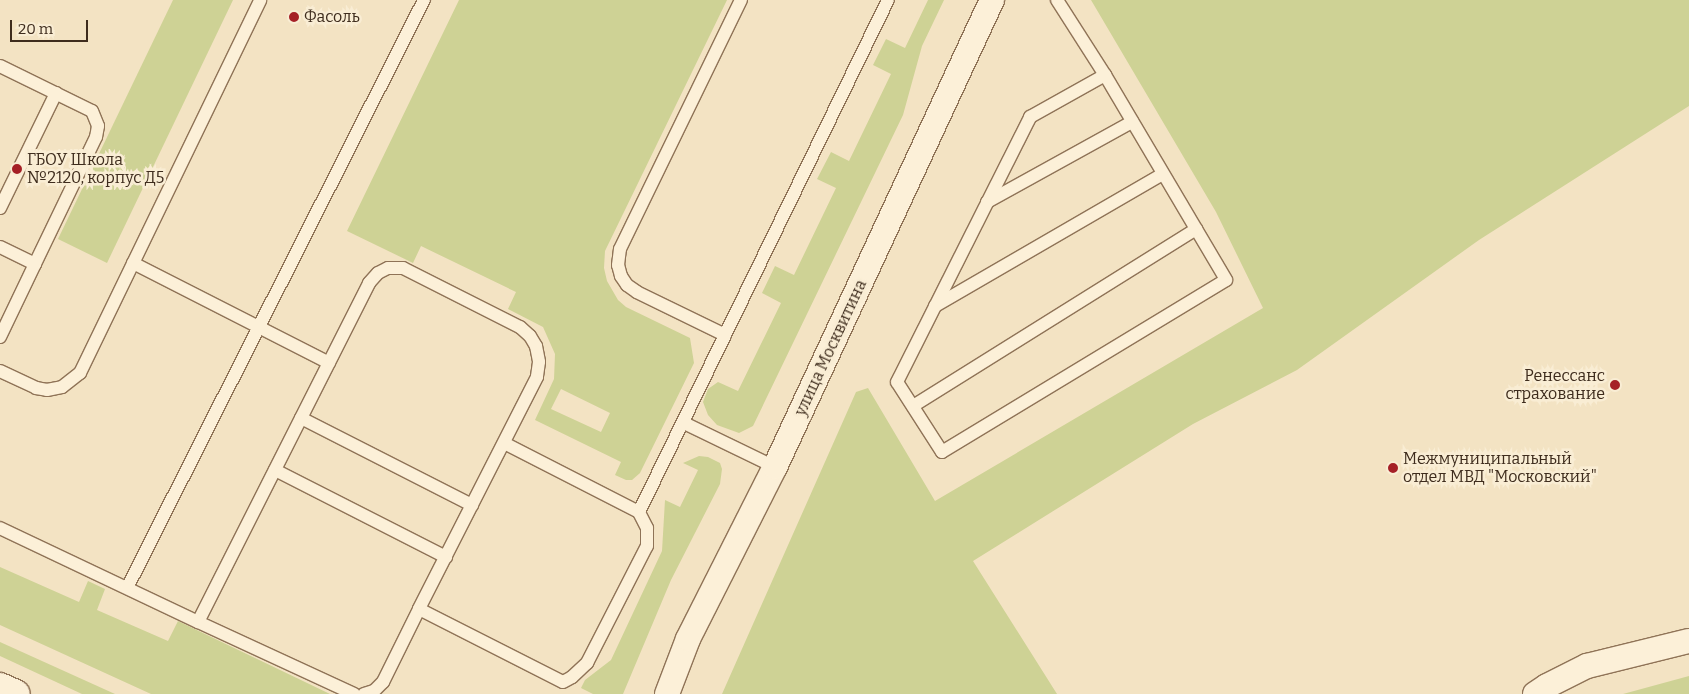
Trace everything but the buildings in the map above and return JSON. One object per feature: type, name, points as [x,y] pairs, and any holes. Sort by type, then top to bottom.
[{"type":"main road","points":[[0,687],[16,694]]},
{"type":"street","name":"улица Москвитина","points":[[667,694],[688,638],[775,467],[992,0]]},
{"type":"street","points":[[1535,694],[1587,666],[1689,641]]},
{"type":"lane","points":[[0,370],[36,388],[47,390],[71,383],[80,373],[260,0]]},
{"type":"lane","points":[[127,588],[424,0]]},
{"type":"lane","points":[[725,335],[637,292],[624,280],[618,265],[620,249],[741,0]]},
{"type":"lane","points":[[638,512],[684,423],[888,0]]},
{"type":"lane","points":[[1057,0],[1105,74],[1226,280],[942,452],[897,382],[1030,117],[1105,74]]},
{"type":"lane","points":[[0,66],[92,111],[98,126],[96,137],[0,337]]},
{"type":"lane","points":[[0,208],[56,93]]},
{"type":"lane","points":[[987,202],[1132,122]]},
{"type":"lane","points":[[935,306],[1163,174]]},
{"type":"lane","points":[[913,406],[1196,229]]},
{"type":"lane","points":[[0,247],[35,264]]},
{"type":"lane","points":[[133,263],[329,363]]},
{"type":"lane","points":[[198,622],[369,283],[378,272],[388,268],[403,268],[520,327],[530,336],[536,346],[539,362],[537,377],[383,682],[374,691],[364,694]]},
{"type":"lane","points":[[301,418],[472,505]]},
{"type":"lane","points":[[684,423],[775,467]]},
{"type":"lane","points":[[419,609],[563,682],[572,677],[587,663],[647,546],[647,528],[638,512],[504,443]]},
{"type":"lane","points":[[275,470],[446,557]]},
{"type":"lane","points":[[0,528],[354,694]]},
{"type":"green space","points":[[173,0],[233,0],[107,263],[58,239]]},
{"type":"green space","points":[[459,0],[727,0],[605,251],[604,268],[607,281],[618,300],[626,307],[690,338],[694,363],[640,473],[632,480],[626,480],[615,475],[621,462],[535,420],[554,379],[555,354],[543,327],[508,309],[516,292],[421,246],[413,263],[347,231]],"holes":[[[561,389],[610,413],[601,432],[551,409]]]},
{"type":"green space","points":[[928,0],[944,0],[922,46],[903,115],[753,426],[739,433],[717,425],[708,415],[703,402],[708,389],[718,382],[738,391],[781,303],[762,293],[775,266],[794,275],[836,188],[817,179],[831,152],[849,161],[891,74],[873,65],[886,39],[905,48]]},
{"type":"green space","points":[[1091,0],[1689,0],[1689,106],[1479,240],[1297,370],[1193,424],[973,561],[1057,694],[722,694],[856,392],[868,388],[935,501],[1263,308],[1216,212]]},
{"type":"green space","points":[[699,456],[708,457],[720,463],[722,469],[720,484],[671,580],[623,694],[593,694],[581,688],[585,680],[611,660],[662,551],[665,500],[680,507],[698,470],[683,463]]},
{"type":"green space","points":[[0,567],[79,602],[88,581],[105,589],[97,610],[168,641],[178,621],[330,694],[151,694],[0,625]]},
{"type":"green space","points":[[0,642],[115,694],[82,694],[0,656]]},
{"type":"green space","points":[[1689,676],[1689,694],[1623,694]]},
{"type":"place","name":"Фасоль","points":[[294,17]]},
{"type":"place","name":"ГБОУ Школа №2120, корпус Д5","points":[[17,169]]},
{"type":"place","name":"Ренессанс страхование","points":[[1615,385]]},
{"type":"place","name":"Межмуниципальный отдел МВД \"Московский\"","points":[[1393,468]]}]
